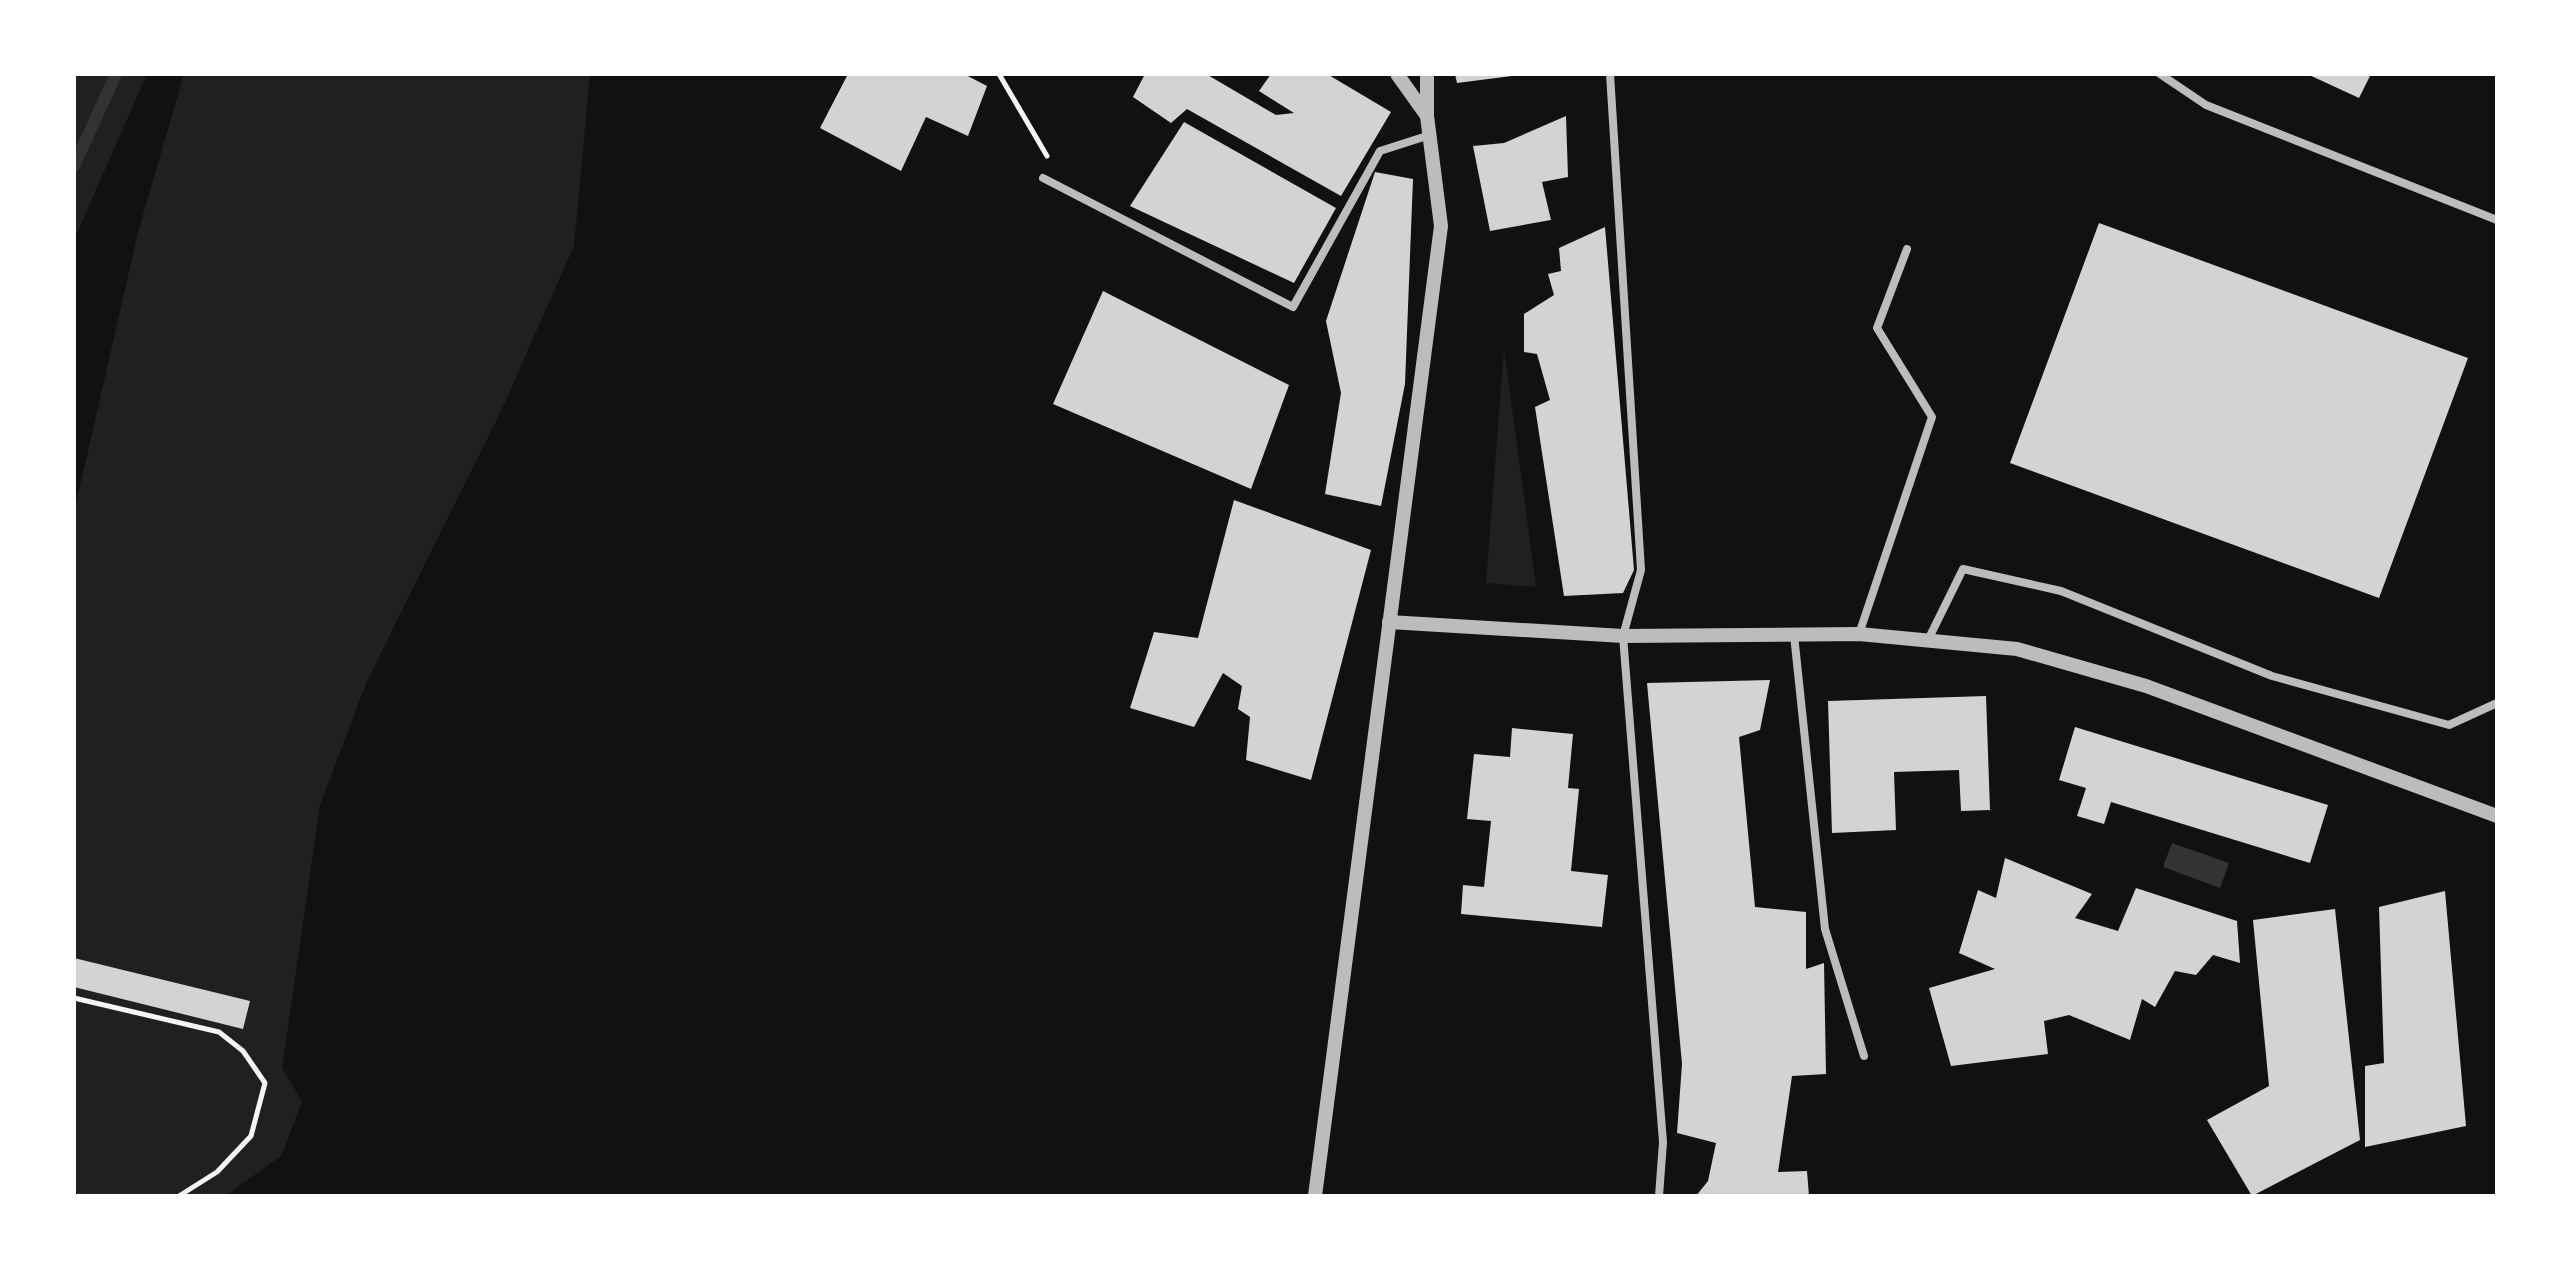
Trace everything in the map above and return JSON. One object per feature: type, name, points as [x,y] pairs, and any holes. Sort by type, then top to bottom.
[{"type":"street","points":[[1397,74],[1427,116]]},
{"type":"street","points":[[1315,1196],[1441,226],[1427,116],[1427,74]]},
{"type":"street","points":[[1610,74],[1641,570],[1623,636],[1663,1142],[1659,1196]]},
{"type":"street","points":[[2160,74],[2206,105],[2497,220]]},
{"type":"street","points":[[1043,178],[1293,307],[1380,151],[1431,135]]},
{"type":"street","points":[[1859,634],[1932,417],[1877,328],[1907,249]]},
{"type":"street","points":[[1928,640],[1963,569],[2061,591],[2272,676],[2449,725],[2497,703]]},
{"type":"street","points":[[1389,622],[1623,636],[1859,634],[2017,649],[2146,686],[2497,816]]},
{"type":"street","points":[[1794,635],[1825,929],[1864,1056]]},
{"type":"path","points":[[999,74],[1066,189]]},
{"type":"path","points":[[74,998],[219,1032],[243,1051],[265,1083],[251,1136],[217,1172],[179,1196]]},
{"type":"shaded area","points":[[74,74],[147,74],[74,240]]},
{"type":"shaded area","points":[[184,74],[590,74],[574,246],[501,411],[367,681],[320,805],[282,1068],[302,1101],[282,1155],[226,1196],[74,1196],[76,504],[138,232]]},
{"type":"shaded area","points":[[1504,349],[1536,586],[1536,587],[1486,583]]},
{"type":"shaded area","points":[[2172,843],[2229,863],[2220,888],[2163,867]]},
{"type":"building","points":[[848,74],[964,74],[987,86],[968,136],[926,117],[901,171],[820,128]]},
{"type":"building","points":[[1145,74],[1206,74],[1276,115],[1294,113],[1259,91],[1271,74],[1327,74],[1391,112],[1341,196],[1187,109],[1171,123],[1133,97]]},
{"type":"building","points":[[1455,74],[1512,74],[1512,76],[1457,83]]},
{"type":"building","points":[[2307,74],[2371,74],[2359,98]]},
{"type":"building","points":[[1566,116],[1568,177],[1542,182],[1551,220],[1490,231],[1473,146],[1504,143]]},
{"type":"building","points":[[1184,122],[1336,208],[1294,283],[1130,206]]},
{"type":"building","points":[[1375,172],[1413,179],[1405,384],[1381,506],[1325,494],[1341,393],[1326,321]]},
{"type":"building","points":[[2099,223],[2468,358],[2379,598],[2010,463]]},
{"type":"building","points":[[1605,227],[1634,570],[1623,593],[1564,596],[1535,407],[1550,400],[1537,354],[1524,352],[1524,314],[1554,295],[1548,274],[1561,271],[1559,248]]},
{"type":"building","points":[[1103,291],[1289,385],[1251,489],[1053,404]]},
{"type":"building","points":[[1234,500],[1371,550],[1311,780],[1246,760],[1250,717],[1238,709],[1242,686],[1223,673],[1194,727],[1130,708],[1154,632],[1198,638]]},
{"type":"building","points":[[1770,680],[1760,730],[1739,737],[1755,907],[1806,912],[1806,969],[1824,963],[1826,1074],[1792,1076],[1778,1172],[1807,1171],[1809,1196],[1696,1196],[1708,1181],[1716,1143],[1677,1133],[1682,1064],[1647,683]]},
{"type":"building","points":[[1986,696],[1990,810],[1961,811],[1959,770],[1894,772],[1896,830],[1832,833],[1828,701]]},
{"type":"building","points":[[2075,727],[2328,805],[2310,863],[2111,802],[2104,824],[2077,816],[2086,788],[2059,780]]},
{"type":"building","points":[[1512,728],[1573,734],[1568,788],[1579,789],[1571,871],[1608,875],[1602,927],[1461,914],[1463,885],[1484,887],[1491,821],[1467,819],[1474,754],[1510,757]]},
{"type":"building","points":[[2005,858],[2092,894],[2075,918],[2118,931],[2136,888],[2237,921],[2240,963],[2213,955],[2196,975],[2175,971],[2155,1007],[2142,999],[2130,1040],[2069,1015],[2044,1021],[2048,1054],[1951,1066],[1929,988],[1995,969],[1959,953],[1978,890],[1996,898]]},
{"type":"building","points":[[2445,891],[2466,1126],[2365,1147],[2365,1066],[2384,1063],[2379,907]]},
{"type":"building","points":[[2335,909],[2360,1140],[2252,1196],[2207,1120],[2269,1086],[2253,920]]},
{"type":"building","points":[[74,958],[250,1001],[243,1029],[74,987]]},
{"type":"waterway","points":[[74,166],[116,74]]}]
